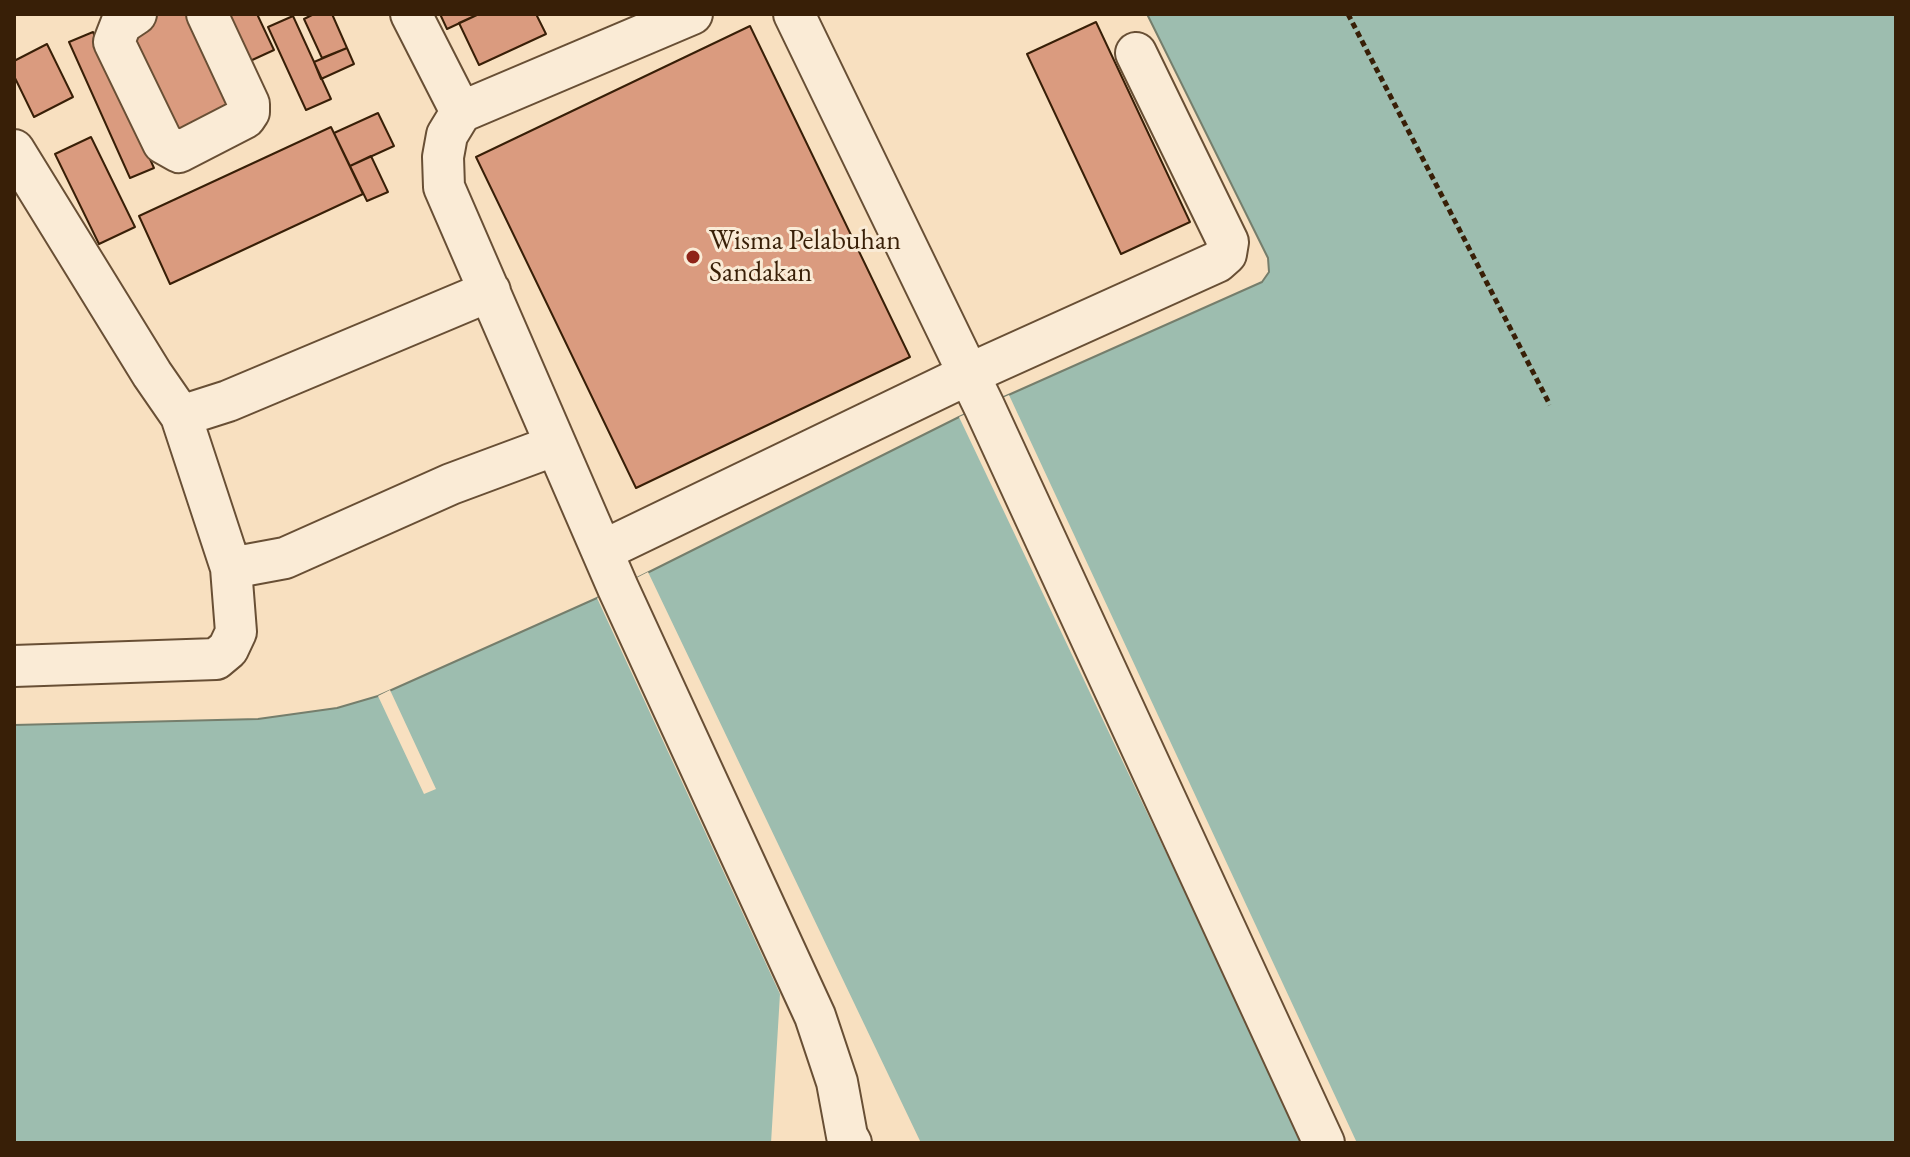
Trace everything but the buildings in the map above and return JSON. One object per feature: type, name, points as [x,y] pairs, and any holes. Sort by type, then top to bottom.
[{"type":"lane","points":[[136,14],[121,24],[114,42],[163,143],[179,152],[245,118],[249,112],[249,104],[207,14]]},
{"type":"lane","points":[[411,14],[461,112]]},
{"type":"lane","points":[[692,14],[461,112],[447,135],[443,157],[444,187],[602,551],[815,1016],[837,1082],[848,1141]]},
{"type":"lane","points":[[805,18],[1324,1143]]},
{"type":"lane","points":[[602,551],[969,374],[1217,262],[1226,254],[1228,242],[1136,53]]},
{"type":"lane","points":[[14,150],[181,416],[231,568],[236,632],[228,649],[216,659],[14,666]]},
{"type":"lane","points":[[181,416],[228,401],[490,291]]},
{"type":"lane","points":[[231,568],[285,558],[451,484],[556,445]]},
{"type":"path","points":[[1348,14],[1550,405]]},
{"type":"shaded area","points":[[1147,14],[1896,14],[1896,1143],[14,1143],[14,725],[258,719],[337,708],[378,696],[597,598],[959,417],[1262,282],[1269,272],[1268,258]]},
{"type":"pier","points":[[1009,395],[1357,1143],[1304,1143],[959,417]]},
{"type":"pier","points":[[648,572],[921,1143],[771,1143],[780,994],[597,598]]},
{"type":"pier","points":[[390,690],[436,789],[424,794],[378,696]]},
{"type":"place","name":"Wisma Pelabuhan Sandakan","points":[[693,257]]}]
